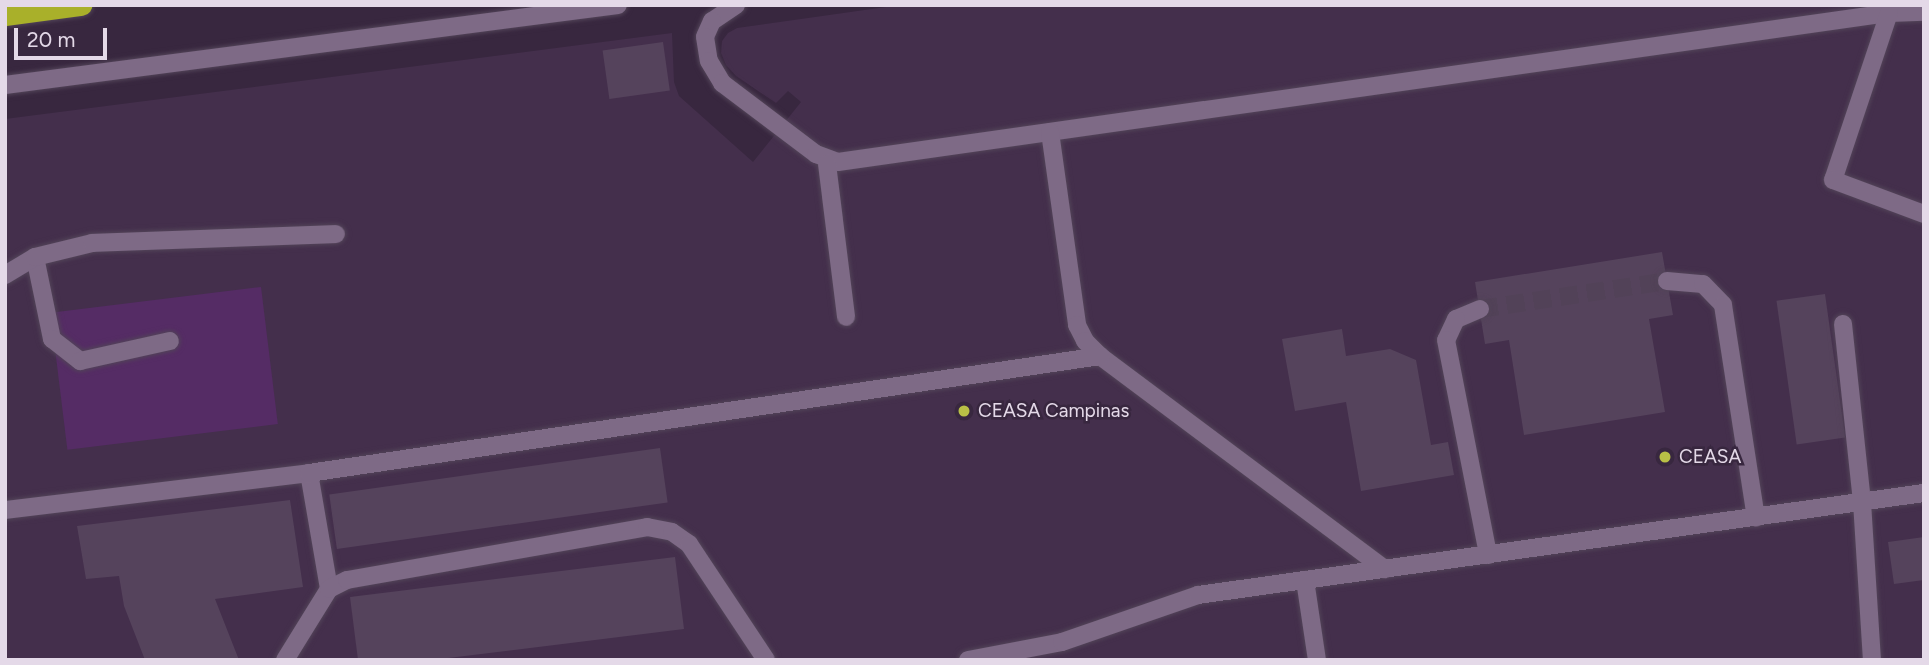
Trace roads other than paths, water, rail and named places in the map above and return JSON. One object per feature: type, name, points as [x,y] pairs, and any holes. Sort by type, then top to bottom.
[{"type":"highway","points":[[5,15],[81,5]]},
{"type":"lane","points":[[5,85],[618,5]]},
{"type":"lane","points":[[736,5],[712,21],[705,37],[709,61],[722,83],[816,154],[838,162],[1889,13],[1924,12]]},
{"type":"lane","points":[[1889,13],[1833,180],[1924,214]]},
{"type":"lane","points":[[1050,132],[1077,325],[1085,341],[1100,356],[1385,569]]},
{"type":"lane","points":[[827,164],[846,317]]},
{"type":"lane","points":[[5,275],[35,257],[92,243],[336,234]]},
{"type":"lane","points":[[35,257],[52,339],[80,361],[170,341]]},
{"type":"lane","points":[[1667,281],[1703,284],[1723,304],[1756,517]]},
{"type":"lane","points":[[1480,309],[1456,319],[1447,340],[1488,555]]},
{"type":"lane","points":[[1843,324],[1862,502],[1872,660]]},
{"type":"lane","points":[[5,510],[309,473],[1100,356]]},
{"type":"lane","points":[[309,473],[329,589]]},
{"type":"lane","points":[[968,660],[1062,642],[1198,595],[1924,494]]},
{"type":"lane","points":[[285,660],[329,589],[346,580],[647,527],[672,532],[689,544],[766,660]]},
{"type":"lane","points":[[1305,580],[1317,660]]},
{"type":"tunnel","points":[[1480,309],[1667,281]]},
{"type":"place","name":"CEASA Campinas","points":[[964,411]]},
{"type":"place","name":"CEASA","points":[[1665,457]]}]
